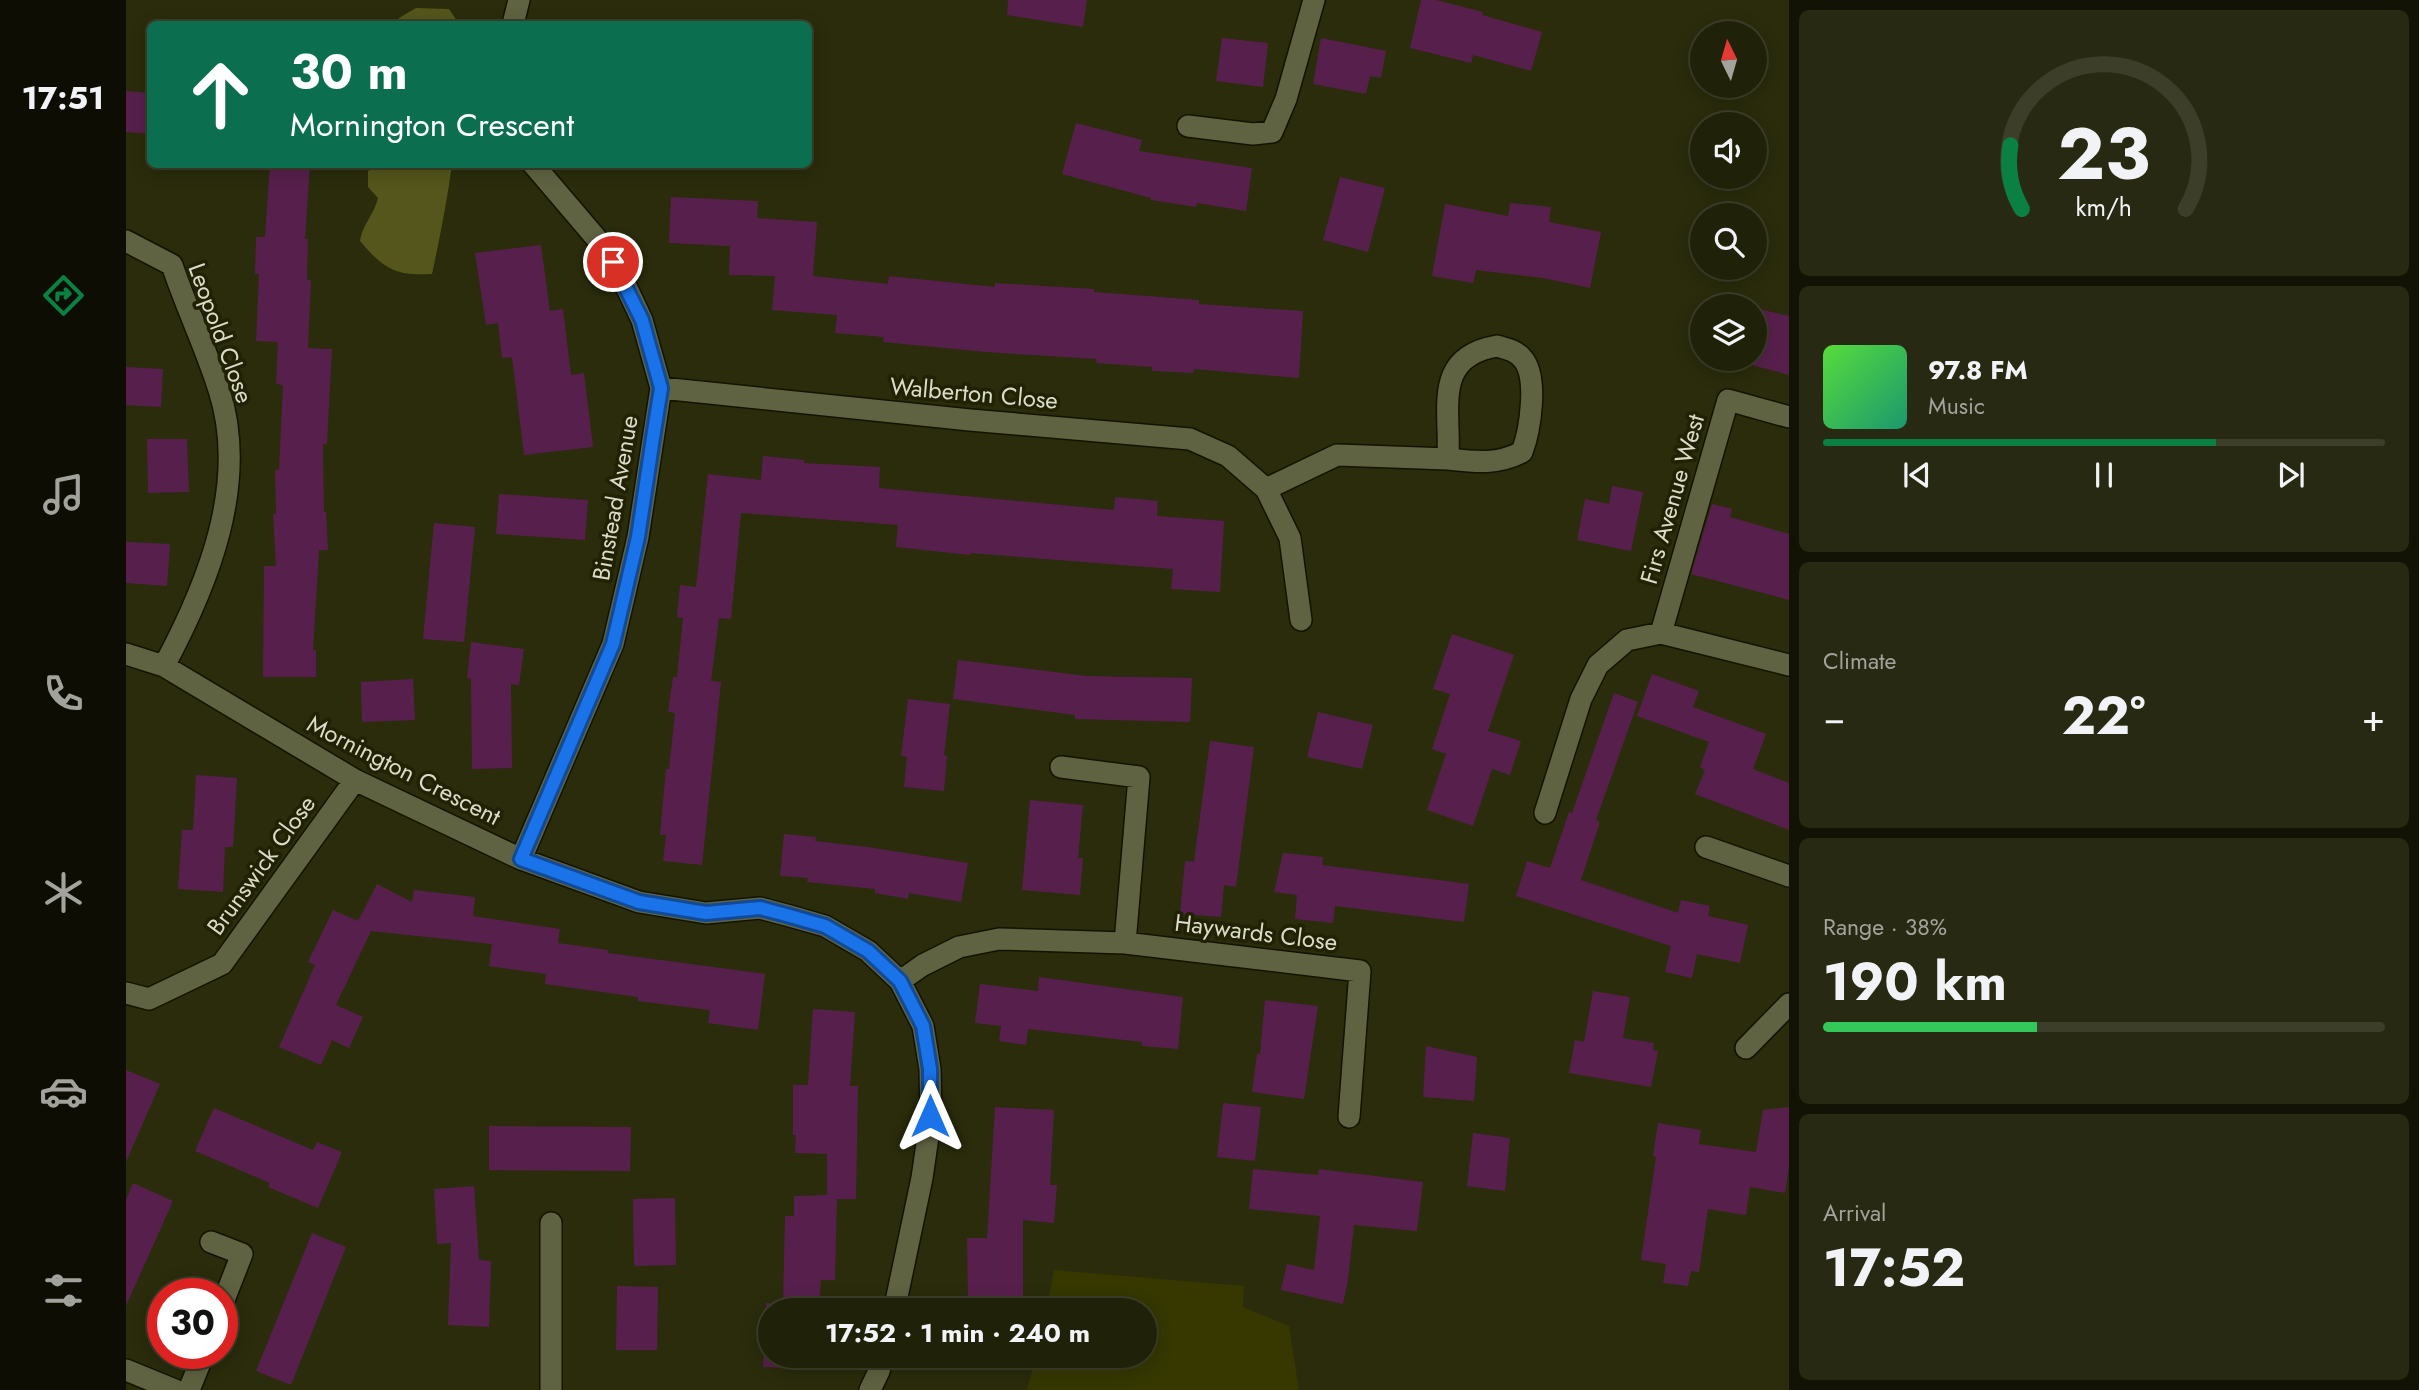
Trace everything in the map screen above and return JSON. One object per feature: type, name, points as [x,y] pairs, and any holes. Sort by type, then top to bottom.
[{"type":"street","points":[[514,21],[519,0]]},
{"type":"street","points":[[1188,126],[1253,134],[1272,132],[1286,99],[1314,0]]},
{"type":"street","name":"Binstead Avenue","points":[[521,859],[613,644],[638,537],[661,388],[642,320],[623,280],[602,245],[536,168]]},
{"type":"street","name":"Leopold Close","points":[[126,241],[172,265],[186,309],[220,392],[230,449],[224,511],[209,568],[184,629],[164,666]]},
{"type":"street","points":[[1266,489],[1337,455],[1490,463],[1522,452],[1530,422],[1530,373],[1524,360],[1513,350],[1497,346],[1477,349],[1461,360],[1452,374],[1449,392],[1448,459]]},
{"type":"street","name":"Walberton Close","points":[[661,388],[1190,439],[1228,456],[1266,489],[1290,538],[1301,620]]},
{"type":"street","name":"Firs Avenue West","points":[[1661,633],[1728,400],[1789,417]]},
{"type":"street","points":[[1545,813],[1581,699],[1598,665],[1628,640],[1661,633],[1789,665]]},
{"type":"street","name":"Mornington Crescent","points":[[126,654],[164,666],[355,780],[521,859],[639,902],[706,913],[760,908],[825,926],[868,951],[900,981],[923,1026],[930,1069],[930,1116],[922,1178],[897,1298]]},
{"type":"street","points":[[1061,767],[1139,778],[1125,943]]},
{"type":"street","name":"Brunswick Close","points":[[126,993],[149,999],[222,964],[355,780]]},
{"type":"street","points":[[1706,847],[1789,876]]},
{"type":"street","name":"Haywards Close","points":[[900,981],[923,965],[959,947],[999,939],[1125,943],[1360,971],[1349,1117]]},
{"type":"street","points":[[1746,1048],[1789,1004]]},
{"type":"street","points":[[551,1223],[551,1390]]},
{"type":"street","points":[[211,1242],[242,1254],[233,1278]]},
{"type":"street","points":[[870,1390],[880,1368]]},
{"type":"street","points":[[189,1390],[198,1369]]},
{"type":"street","points":[[126,1370],[175,1390]]},
{"type":"shaded area","points":[[416,8],[449,9],[457,21],[398,21]]},
{"type":"shaded area","points":[[373,168],[452,168],[432,274],[409,274],[391,269],[360,241],[378,198],[368,187],[368,171]]},
{"type":"shaded area","points":[[1054,1270],[1244,1286],[1243,1307],[1289,1326],[1299,1390],[1027,1390],[1033,1368],[1157,1368],[1157,1298],[1049,1298]]},
{"type":"building","points":[[1008,0],[1087,0],[1083,27],[1007,15]]},
{"type":"building","points":[[1421,0],[1436,0],[1483,12],[1482,15],[1542,32],[1531,71],[1473,55],[1471,63],[1410,48]]},
{"type":"building","points":[[1222,38],[1268,43],[1263,87],[1216,81]]},
{"type":"building","points":[[1321,38],[1386,51],[1381,78],[1370,76],[1366,94],[1313,84]]},
{"type":"building","points":[[126,91],[147,93],[147,134],[126,132]]},
{"type":"building","points":[[1076,123],[1142,140],[1139,151],[1252,168],[1246,211],[1197,203],[1196,207],[1151,200],[1062,174]]},
{"type":"building","points":[[270,168],[310,168],[305,239],[308,239],[307,280],[311,280],[308,348],[332,349],[327,444],[323,444],[324,512],[328,550],[319,550],[313,650],[316,650],[316,677],[263,677],[264,566],[276,566],[273,514],[276,514],[275,470],[279,470],[283,385],[276,384],[278,342],[256,341],[259,274],[255,274],[256,237],[265,237]]},
{"type":"building","points":[[1340,177],[1385,188],[1368,252],[1323,240]]},
{"type":"building","points":[[671,197],[758,201],[757,218],[817,222],[813,276],[888,284],[889,276],[995,287],[995,283],[1094,289],[1094,292],[1199,300],[1199,304],[1303,311],[1299,378],[1194,369],[1193,373],[1152,371],[1152,367],[1096,363],[1097,359],[883,342],[884,337],[835,333],[837,315],[772,310],[775,276],[729,275],[730,246],[669,243]]},
{"type":"building","points":[[1510,203],[1551,207],[1549,222],[1601,232],[1590,288],[1543,278],[1476,270],[1473,283],[1432,276],[1445,204],[1508,216]]},
{"type":"building","points":[[541,245],[550,311],[563,309],[571,375],[584,373],[593,447],[524,455],[512,357],[502,358],[498,323],[486,325],[475,253]]},
{"type":"building","points":[[1767,311],[1789,316],[1789,375],[1767,369]]},
{"type":"building","points":[[126,367],[163,369],[161,407],[126,405]]},
{"type":"building","points":[[147,439],[187,439],[189,492],[148,493]]},
{"type":"building","points":[[763,456],[804,460],[804,463],[880,467],[879,488],[1114,510],[1115,497],[1158,501],[1157,516],[1224,521],[1220,592],[1171,589],[1173,569],[970,555],[896,547],[898,525],[741,513],[731,619],[719,618],[711,681],[721,682],[702,865],[663,861],[666,835],[660,835],[675,713],[668,712],[673,677],[677,677],[683,618],[677,617],[680,585],[696,587],[708,474],[761,480]]},
{"type":"building","points":[[1612,486],[1643,492],[1631,551],[1577,540],[1585,499],[1609,504]]},
{"type":"building","points":[[499,494],[588,500],[585,540],[496,534]]},
{"type":"building","points":[[1712,504],[1732,509],[1730,517],[1789,534],[1789,600],[1691,574]]},
{"type":"building","points":[[434,523],[475,527],[464,642],[423,639]]},
{"type":"building","points":[[126,542],[170,544],[167,586],[126,583]]},
{"type":"building","points":[[1452,634],[1514,655],[1488,731],[1521,741],[1510,775],[1492,769],[1473,826],[1427,810],[1446,754],[1432,749],[1450,694],[1433,689]]},
{"type":"building","points":[[471,642],[524,649],[519,685],[511,684],[512,768],[472,769],[471,679],[467,678]]},
{"type":"building","points":[[958,660],[1086,676],[1192,678],[1190,722],[1075,719],[1075,715],[953,699]]},
{"type":"building","points":[[1652,674],[1699,691],[1693,707],[1766,734],[1753,769],[1789,783],[1789,830],[1695,794],[1705,770],[1700,767],[1709,742],[1637,716]]},
{"type":"building","points":[[413,679],[415,720],[362,722],[361,682]]},
{"type":"building","points":[[1614,693],[1638,702],[1596,820],[1600,822],[1581,880],[1678,913],[1681,900],[1710,906],[1708,916],[1748,925],[1740,963],[1697,954],[1692,978],[1665,972],[1671,946],[1516,896],[1527,861],[1550,868]]},
{"type":"building","points":[[908,699],[950,704],[944,755],[947,756],[944,791],[904,787],[907,757],[901,756]]},
{"type":"building","points":[[1318,712],[1373,725],[1362,769],[1307,757]]},
{"type":"building","points":[[1210,741],[1254,747],[1236,887],[1224,885],[1221,917],[1180,914],[1185,861],[1194,862]]},
{"type":"building","points":[[196,775],[237,778],[233,847],[225,847],[223,892],[178,889],[182,830],[193,830]]},
{"type":"building","points":[[1030,800],[1083,805],[1078,858],[1083,858],[1080,895],[1022,890]]},
{"type":"building","points":[[784,834],[968,863],[961,902],[909,893],[908,899],[875,893],[875,889],[807,882],[808,878],[780,876]]},
{"type":"building","points":[[1283,853],[1323,857],[1322,865],[1469,884],[1464,922],[1335,906],[1333,923],[1295,919],[1297,895],[1274,892]]},
{"type":"building","points":[[377,884],[412,902],[414,890],[475,897],[473,916],[560,929],[558,943],[608,950],[608,953],[765,974],[758,1030],[708,1023],[710,1010],[638,1001],[638,997],[545,984],[546,974],[489,966],[492,944],[371,931],[336,1005],[363,1017],[349,1048],[332,1040],[321,1065],[279,1047],[315,965],[308,962],[333,910],[358,921]]},
{"type":"building","points":[[1039,977],[1183,997],[1178,1049],[1142,1046],[1142,1042],[1028,1029],[1026,1045],[999,1041],[1001,1026],[975,1023],[980,984],[1038,991]]},
{"type":"building","points":[[1593,991],[1630,997],[1623,1038],[1654,1043],[1653,1050],[1658,1051],[1651,1087],[1569,1073],[1575,1040],[1584,1042]]},
{"type":"building","points":[[1265,1000],[1318,1006],[1304,1099],[1252,1092],[1257,1054],[1260,1054]]},
{"type":"building","points":[[813,1009],[855,1012],[850,1086],[858,1086],[856,1199],[837,1199],[835,1280],[821,1280],[820,1298],[783,1298],[785,1216],[794,1216],[794,1196],[827,1195],[827,1154],[795,1153],[793,1085],[808,1085]]},
{"type":"building","points":[[1426,1046],[1477,1057],[1474,1101],[1423,1097]]},
{"type":"building","points":[[126,1070],[160,1084],[126,1162]]},
{"type":"building","points":[[1223,1103],[1261,1107],[1255,1161],[1217,1157]]},
{"type":"building","points":[[995,1107],[1054,1110],[1050,1185],[1057,1185],[1054,1223],[1023,1220],[1023,1298],[968,1298],[967,1238],[987,1238]]},
{"type":"building","points":[[1789,1107],[1789,1166],[1785,1193],[1750,1187],[1746,1215],[1708,1209],[1699,1272],[1691,1271],[1688,1286],[1663,1283],[1666,1264],[1641,1260],[1656,1157],[1653,1156],[1658,1123],[1701,1130],[1699,1144],[1756,1152],[1763,1110]]},
{"type":"building","points":[[214,1108],[313,1150],[317,1142],[342,1152],[318,1208],[268,1187],[270,1183],[195,1151]]},
{"type":"building","points":[[489,1126],[631,1127],[630,1171],[489,1170]]},
{"type":"building","points":[[1473,1133],[1510,1138],[1505,1191],[1467,1186]]},
{"type":"building","points":[[1253,1169],[1318,1175],[1319,1169],[1423,1182],[1417,1231],[1354,1225],[1343,1304],[1281,1290],[1287,1264],[1314,1270],[1320,1216],[1249,1209]]},
{"type":"building","points":[[133,1183],[173,1201],[126,1306],[126,1200]]},
{"type":"building","points":[[474,1186],[479,1260],[491,1261],[489,1327],[448,1325],[451,1243],[437,1244],[434,1189]]},
{"type":"building","points":[[675,1198],[676,1265],[634,1266],[633,1199]]},
{"type":"building","points":[[312,1233],[346,1247],[291,1385],[256,1371]]},
{"type":"building","points":[[617,1286],[658,1287],[657,1350],[616,1350]]},
{"type":"route","points":[[613,262],[642,320],[661,388],[638,537],[613,644],[521,859],[639,902],[706,913],[760,908],[825,926],[868,951],[900,981],[923,1026],[930,1069],[930,1116]]}]
